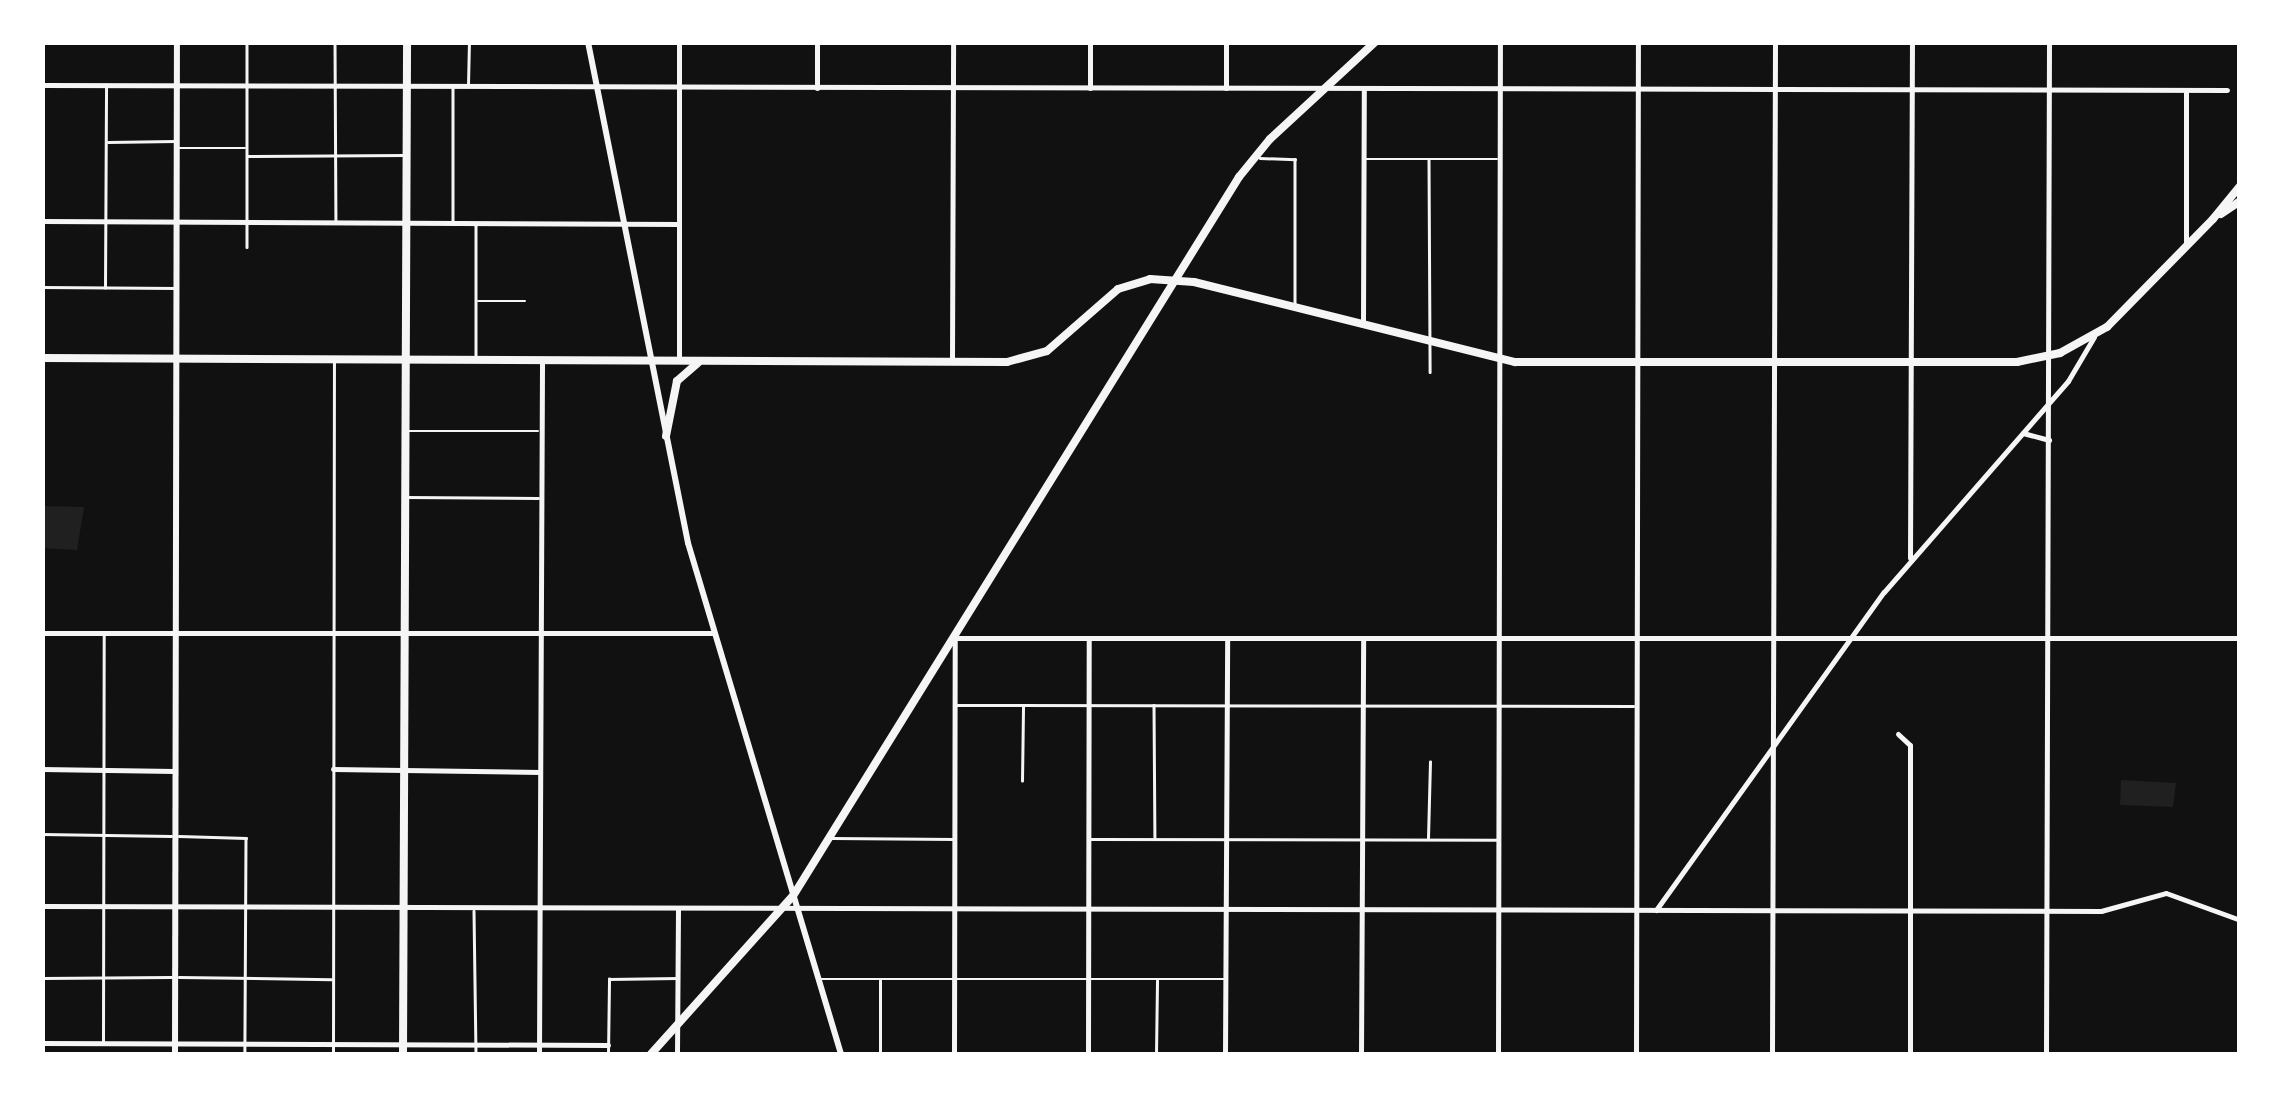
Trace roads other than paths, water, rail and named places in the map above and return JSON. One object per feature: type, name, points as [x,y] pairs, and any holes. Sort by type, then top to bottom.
[{"type":"main road","points":[[403,1049],[407,42]]},
{"type":"main road","points":[[650,1054],[793,896],[1253,158],[1364,48],[1375,42]]},
{"type":"main road","points":[[2213,220],[2240,186]]},
{"type":"main road","points":[[42,358],[1007,362],[1035,356],[1060,342],[1129,283],[1178,281],[1515,362],[2002,362],[2049,356],[2094,336],[2186,245],[2240,200]]},
{"type":"main road","points":[[666,436],[677,381],[685,370],[702,360]]},
{"type":"street","points":[[175,1054],[177,42]]},
{"type":"street","points":[[588,42],[688,543],[840,1054]]},
{"type":"street","points":[[679,42],[679,360]]},
{"type":"street","points":[[817,42],[817,88]]},
{"type":"street","points":[[952,361],[954,42]]},
{"type":"street","points":[[1090,42],[1090,88]]},
{"type":"street","points":[[1226,42],[1226,88]]},
{"type":"street","points":[[1498,1054],[1500,42]]},
{"type":"street","points":[[1636,1054],[1638,42]]},
{"type":"street","points":[[1772,1054],[1776,42]]},
{"type":"street","points":[[1910,561],[1912,42]]},
{"type":"street","points":[[2046,1054],[2050,42]]},
{"type":"street","points":[[42,85],[2227,90]]},
{"type":"street","points":[[1363,323],[1364,88]]},
{"type":"street","points":[[2186,90],[2186,245]]},
{"type":"street","points":[[42,221],[679,224]]},
{"type":"street","points":[[1656,910],[1850,638],[1910,561],[2076,372],[2094,336]]},
{"type":"street","points":[[540,1054],[542,360]]},
{"type":"street","points":[[2020,434],[2035,433],[2049,440]]},
{"type":"street","points":[[42,633],[714,634]]},
{"type":"street","points":[[954,1054],[955,638],[1500,634],[2240,638]]},
{"type":"street","points":[[1088,1054],[1089,636]]},
{"type":"street","points":[[1225,1054],[1227,636]]},
{"type":"street","points":[[1361,1054],[1363,636]]},
{"type":"street","points":[[1898,734],[1910,745],[1910,1054]]},
{"type":"street","points":[[42,769],[175,770]]},
{"type":"street","points":[[333,769],[540,772]]},
{"type":"street","points":[[42,906],[2101,911],[2166,892],[2240,920]]},
{"type":"street","points":[[677,1054],[678,908]]},
{"type":"street","points":[[42,1043],[333,1044],[403,1049],[476,1044],[608,1045]]},
{"type":"lane","points":[[247,42],[247,246]]},
{"type":"lane","points":[[336,42],[336,222]]},
{"type":"lane","points":[[468,86],[469,42]]},
{"type":"lane","points":[[105,288],[106,85]]},
{"type":"lane","points":[[452,86],[454,222]]},
{"type":"lane","points":[[106,142],[247,148]]},
{"type":"lane","points":[[247,156],[405,155]]},
{"type":"lane","points":[[1253,158],[1296,159],[1295,307]]},
{"type":"lane","points":[[1364,159],[1500,159]]},
{"type":"lane","points":[[1430,159],[1430,372]]},
{"type":"lane","points":[[476,222],[476,360]]},
{"type":"lane","points":[[42,287],[176,288]]},
{"type":"lane","points":[[476,301],[526,301]]},
{"type":"lane","points":[[333,1054],[334,358]]},
{"type":"lane","points":[[404,431],[541,431]]},
{"type":"lane","points":[[405,497],[541,498]]},
{"type":"lane","points":[[103,1044],[104,632]]},
{"type":"lane","points":[[954,705],[1637,706]]},
{"type":"lane","points":[[1022,781],[1023,705]]},
{"type":"lane","points":[[1154,705],[1155,838]]},
{"type":"lane","points":[[1428,839],[1430,762]]},
{"type":"lane","points":[[42,834],[246,838],[245,1054]]},
{"type":"lane","points":[[831,838],[954,839]]},
{"type":"lane","points":[[1088,840],[1498,840]]},
{"type":"lane","points":[[474,907],[476,1054]]},
{"type":"lane","points":[[42,978],[333,979]]},
{"type":"lane","points":[[608,1054],[609,979],[678,978]]},
{"type":"lane","points":[[818,978],[1226,980]]},
{"type":"lane","points":[[880,979],[880,1054]]},
{"type":"lane","points":[[1156,1054],[1157,980]]}]
